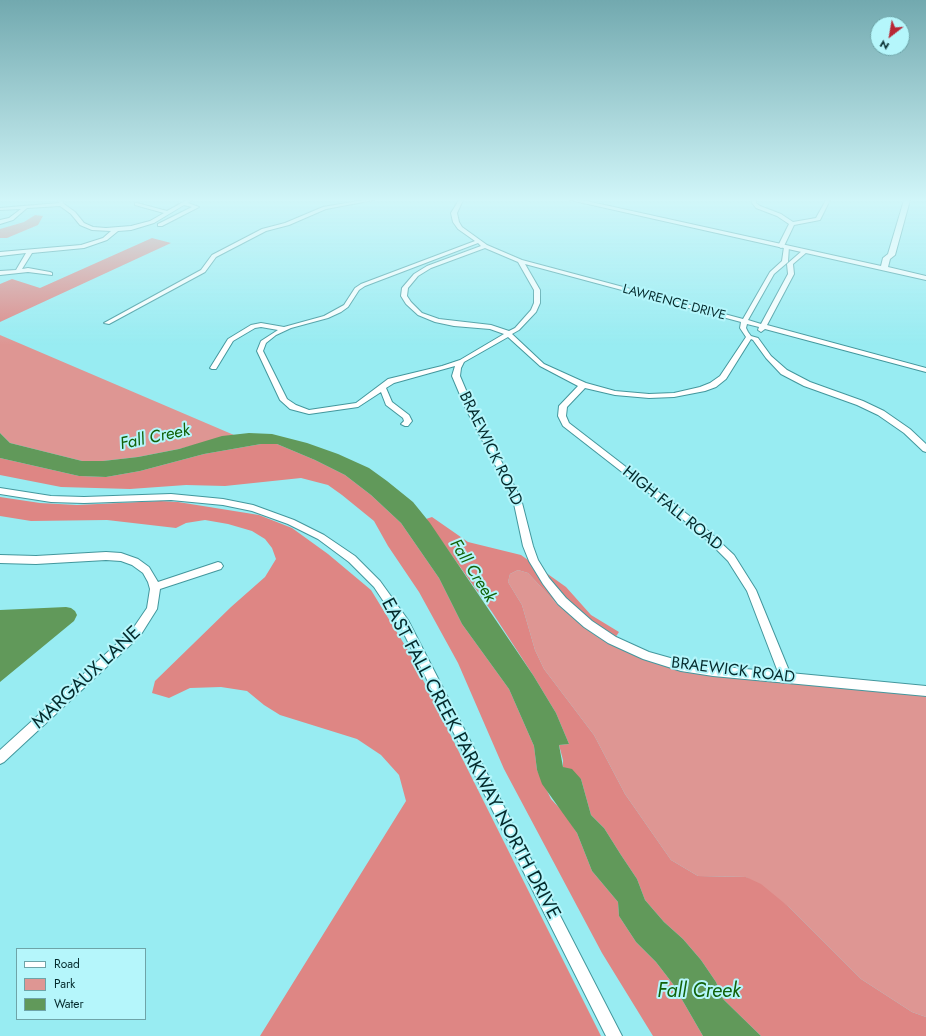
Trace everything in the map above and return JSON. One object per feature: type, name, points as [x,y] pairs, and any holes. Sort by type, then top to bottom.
[{"type":"main road","points":[[791,248],[926,278]]},
{"type":"main road","points":[[887,269],[893,260],[891,255],[893,248]]},
{"type":"street","points":[[0,254],[64,248]]},
{"type":"street","points":[[107,323],[204,271],[214,256],[229,248]]},
{"type":"street","points":[[460,248],[365,284],[358,289],[345,307],[336,313],[285,329],[266,339],[261,346],[260,351],[282,396],[293,407],[314,412],[354,406],[365,402],[382,387],[394,380],[444,368],[462,361],[510,334],[528,320],[537,303],[536,288],[520,261]]},
{"type":"street","points":[[479,248],[421,271],[408,283],[404,290],[404,296],[414,309],[433,320],[454,324],[491,327],[510,334],[529,354],[547,368],[583,385],[615,394],[671,396],[702,389],[717,383],[763,326],[791,274],[789,261],[784,248]]},
{"type":"street","name":"LAWRENCE DRIVE","points":[[490,248],[520,261],[926,370]]},
{"type":"street","points":[[805,251],[772,272],[744,322],[743,330],[784,372],[807,384],[860,402],[881,413],[907,431],[926,449]]},
{"type":"street","points":[[18,271],[30,252]]},
{"type":"street","points":[[0,273],[34,270],[50,274]]},
{"type":"street","points":[[214,368],[230,340],[253,326],[261,325],[285,329]]},
{"type":"street","name":"BRAEWICK ROAD","points":[[462,361],[456,372],[457,380],[517,499],[531,553],[552,589],[588,624],[612,640],[633,650],[666,662],[697,669],[926,692]]},
{"type":"street","name":"HIGH FALL ROAD","points":[[583,385],[563,406],[562,416],[566,424],[702,530],[730,558],[751,590],[786,678]]},
{"type":"street","points":[[382,387],[390,403],[406,417],[408,421],[405,424]]},
{"type":"street","name":"EAST FALL CREEK PARKWAY NORTH DRIVE","points":[[0,491],[51,499],[171,497],[230,503],[253,508],[291,522],[321,537],[352,559],[377,584],[404,623],[614,1036]]},
{"type":"street","points":[[0,559],[36,560],[106,556],[121,557],[142,566],[150,574],[154,587],[218,566]]},
{"type":"street","name":"MARGAUX LANE","points":[[0,758],[136,633],[152,609],[155,597],[154,587]]},
{"type":"green space","points":[[0,335],[234,435],[179,449],[138,457],[103,461],[82,461],[10,443],[0,433]]},
{"type":"green space","points":[[518,570],[528,573],[555,602],[597,637],[640,658],[926,696],[926,1017],[912,1012],[861,979],[789,907],[746,877],[698,876],[671,860],[625,794],[594,735],[544,669],[535,650],[522,605],[508,582],[510,574]]},
{"type":"shaded area","points":[[129,248],[159,248],[0,322],[0,284],[12,279],[40,288]]},
{"type":"shaded area","points":[[261,444],[277,444],[315,460],[345,475],[371,495],[401,523],[439,578],[462,624],[509,689],[534,746],[537,770],[551,799],[564,813],[577,833],[592,871],[618,902],[619,916],[636,942],[656,962],[673,984],[703,1036],[653,1036],[602,953],[504,769],[458,663],[419,592],[388,546],[374,521],[342,495],[328,485],[301,478],[225,486],[186,485],[130,489],[61,487],[0,475],[0,458],[79,476],[106,477],[140,471],[204,454]]},
{"type":"shaded area","points":[[0,497],[40,503],[77,505],[161,501],[178,502],[259,515],[292,528],[328,554],[371,590],[409,652],[601,1036],[260,1036],[406,801],[399,775],[381,755],[357,739],[280,715],[264,705],[247,691],[221,687],[190,688],[169,698],[152,693],[155,681],[231,607],[265,577],[276,559],[272,548],[265,539],[252,531],[228,524],[205,520],[186,523],[176,528],[107,520],[31,521],[0,516]]},
{"type":"shaded area","points":[[432,517],[468,542],[521,555],[566,587],[591,615],[619,632],[611,644],[597,637],[555,602],[528,573],[518,570],[510,574],[508,582],[522,605],[535,650],[544,669],[594,735],[625,794],[671,860],[698,876],[746,877],[761,884],[789,907],[861,979],[912,1012],[926,1017],[926,1036],[761,1036],[723,999],[716,982],[701,960],[645,900],[637,879],[604,828],[591,815],[581,779],[563,767],[563,760],[559,745],[569,744],[556,713],[492,612],[426,519]]},
{"type":"water","name":"Fall Creek","points":[[0,433],[10,443],[82,461],[103,461],[138,457],[179,449],[222,436],[249,433],[272,434],[307,443],[338,454],[369,468],[387,481],[413,502],[430,523],[533,675],[556,713],[569,744],[559,745],[563,767],[572,769],[581,779],[591,815],[604,828],[637,879],[645,900],[701,960],[716,982],[723,999],[761,1036],[703,1036],[673,984],[656,962],[636,942],[619,916],[618,902],[592,871],[577,833],[542,784],[537,770],[534,746],[509,689],[462,624],[439,578],[401,523],[371,495],[345,475],[315,460],[277,444],[261,444],[204,454],[140,471],[106,477],[79,476],[0,458]]},
{"type":"water","points":[[66,607],[75,611],[77,615],[74,621],[0,682],[0,610]]}]
